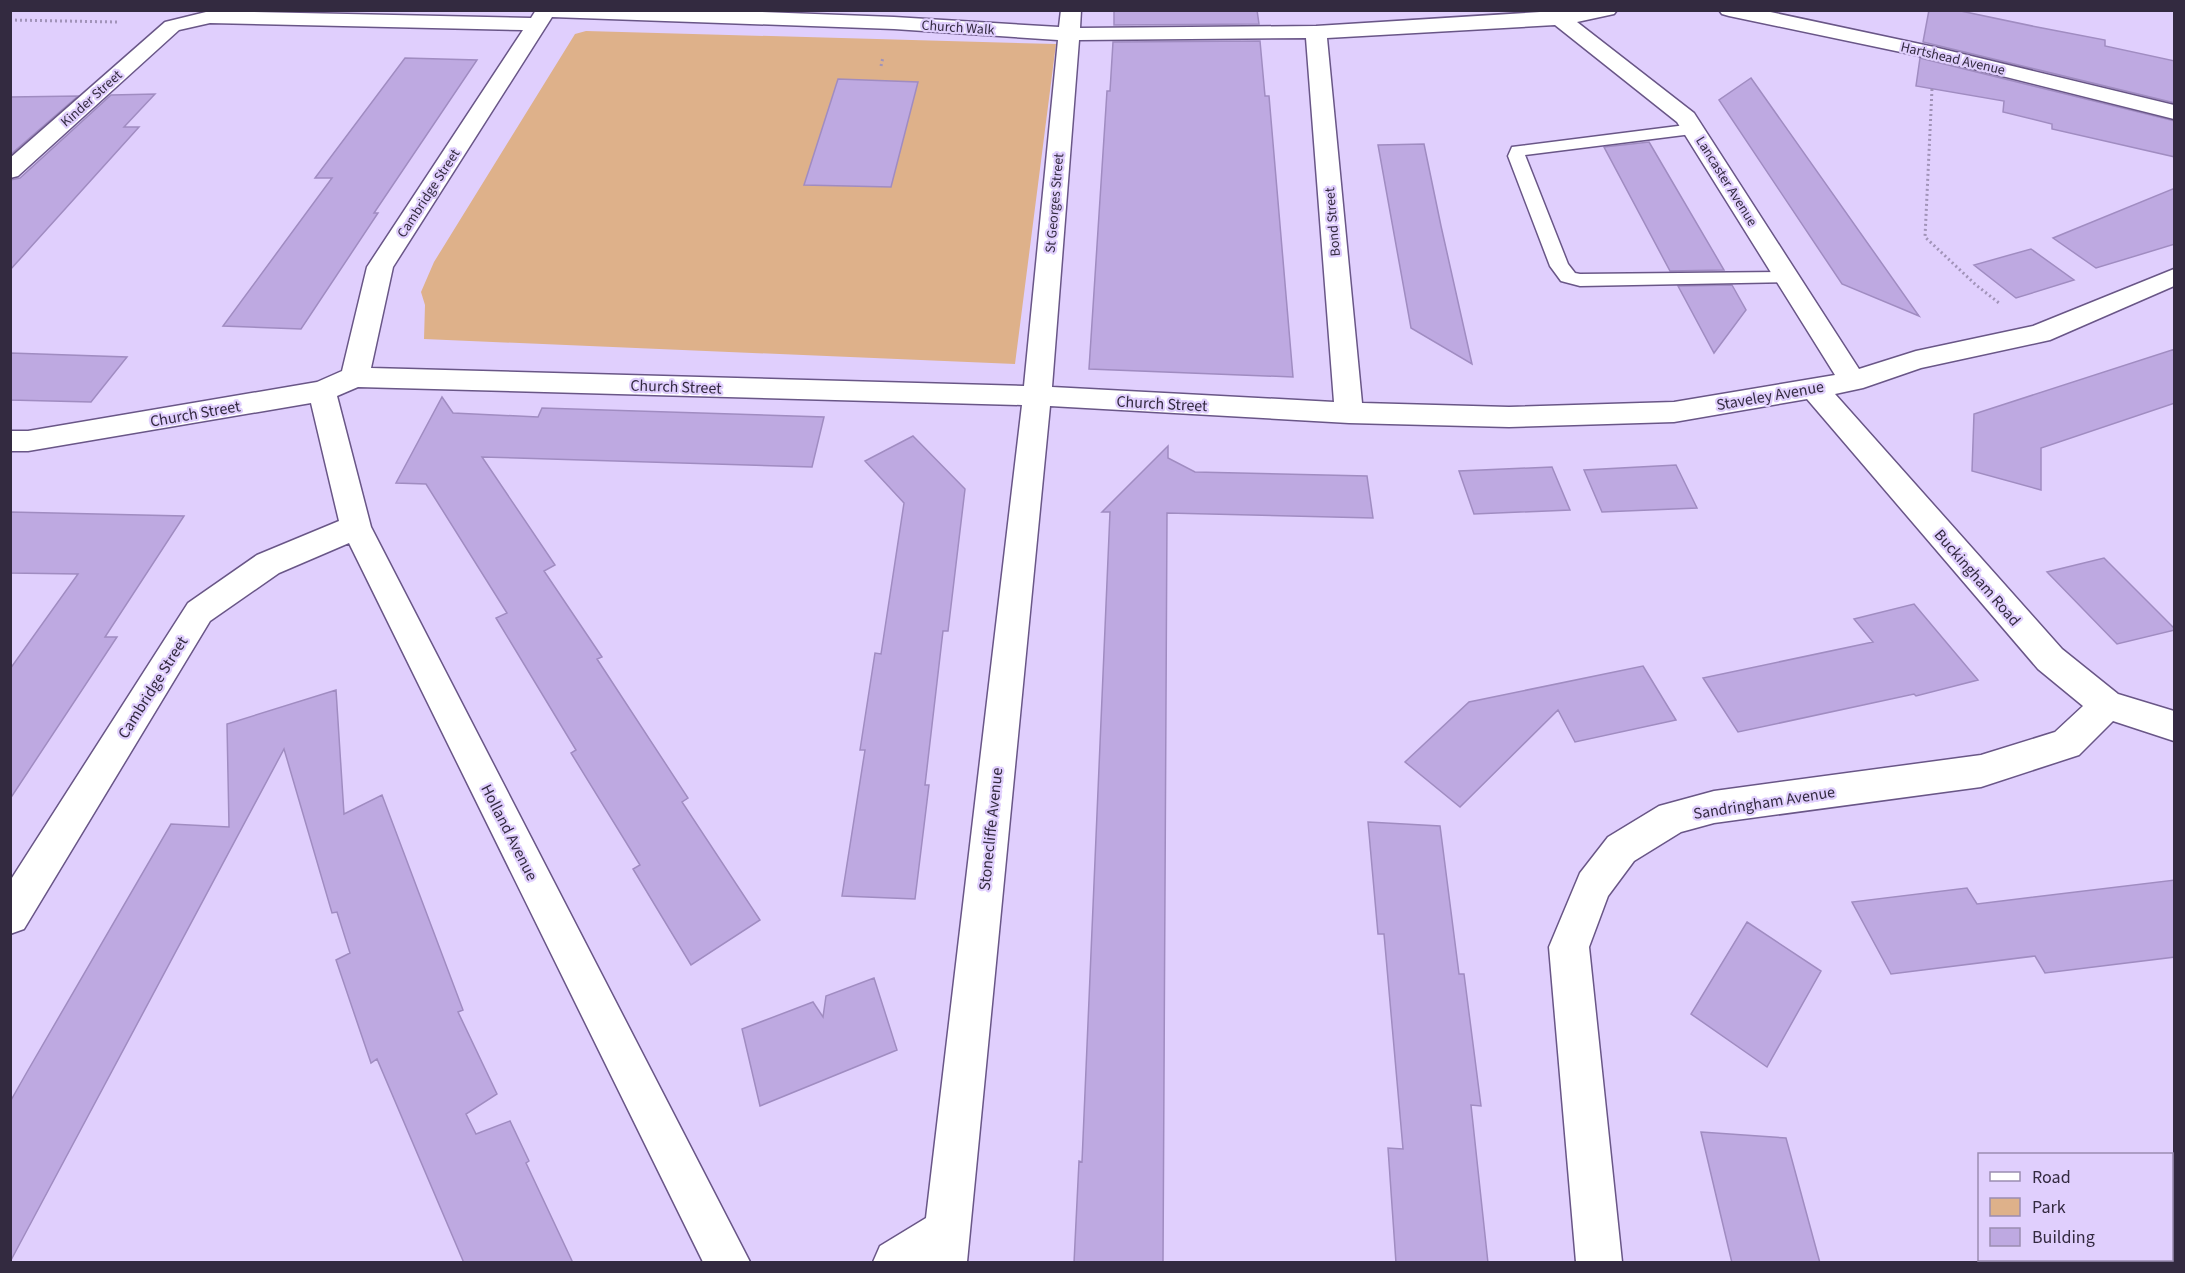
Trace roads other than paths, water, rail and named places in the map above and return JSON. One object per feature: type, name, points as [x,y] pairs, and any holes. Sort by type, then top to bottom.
[{"type":"street","name":"Church Walk","points":[[172,26],[214,14],[543,15],[894,23],[1070,22],[1316,32],[1560,19],[1607,10]]},
{"type":"street","name":"Hartshead Avenue","points":[[1729,10],[1934,52],[2175,112]]},
{"type":"street","name":"Cambridge Street","points":[[338,384],[380,267],[543,15]]},
{"type":"street","name":"Lancaster Avenue","points":[[1560,19],[1686,118],[1853,381]]},
{"type":"street","name":"St Georges Street","points":[[1037,396],[1070,22]]},
{"type":"street","name":"Kinder Street","points":[[10,171],[172,26]]},
{"type":"street","name":"Bond Street","points":[[1316,32],[1349,413]]},
{"type":"street","name":"Staveley Avenue","points":[[1349,413],[1509,417],[1674,412],[1853,381],[1916,360],[2040,334],[2175,278]]},
{"type":"street","name":"Church Street","points":[[10,441],[28,441],[338,384],[1037,396],[1349,413]]},
{"type":"street","name":"Holland Avenue","points":[[338,384],[357,526],[727,1263]]},
{"type":"street","name":"Buckingham Road","points":[[1813,387],[2050,659],[2107,705],[2175,726]]},
{"type":"street","name":"Stonecliffe Avenue","points":[[945,1247],[1037,396]]},
{"type":"street","name":"Cambridge Street","points":[[10,916],[199,612],[268,564],[357,526]]},
{"type":"street","name":"Sandringham Avenue","points":[[1599,1263],[1569,947],[1593,886],[1621,849],[1672,818],[1714,807],[1981,771],[2067,744],[2107,705]]},
{"type":"street","points":[[896,1263],[945,1247]]},
{"type":"lane","points":[[1694,129],[1518,151],[1516,156],[1559,266],[1568,277],[1580,280],[1788,278]]}]
